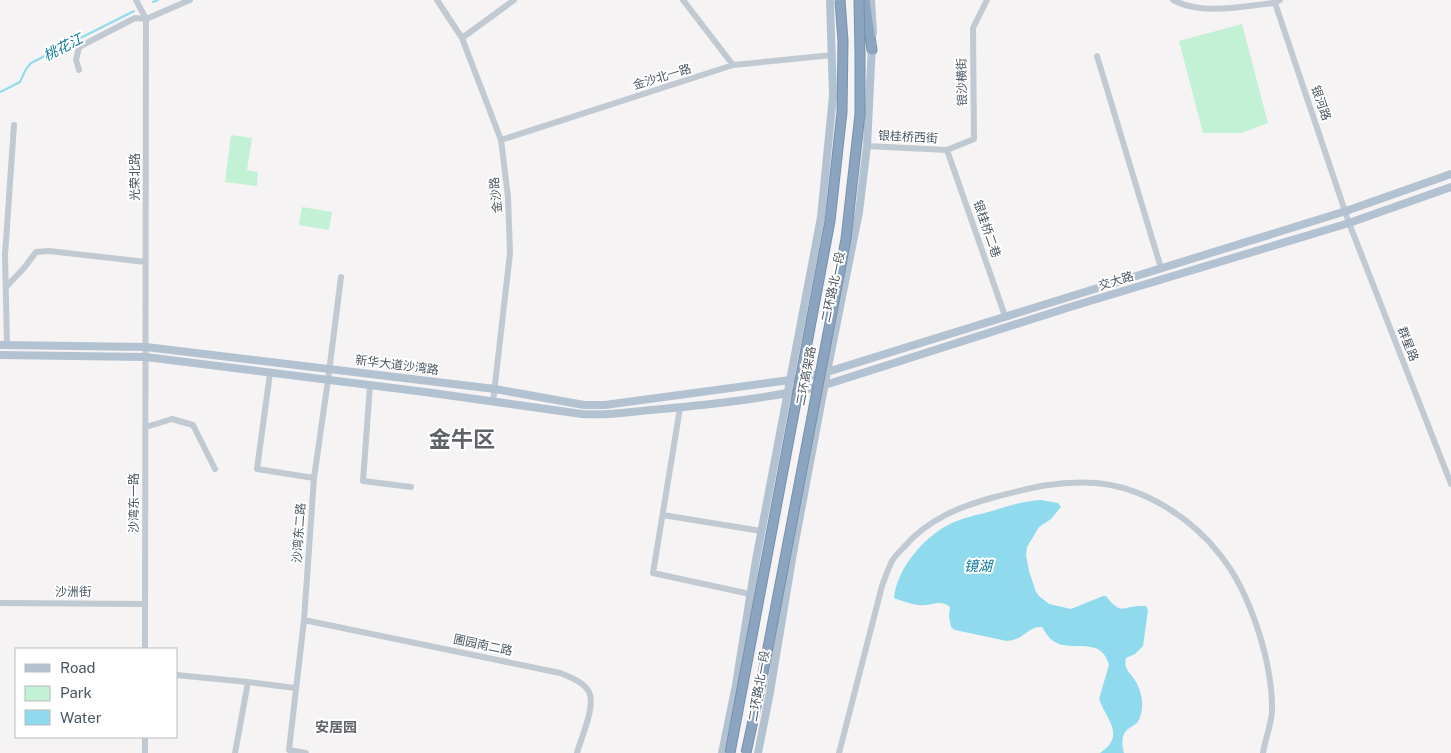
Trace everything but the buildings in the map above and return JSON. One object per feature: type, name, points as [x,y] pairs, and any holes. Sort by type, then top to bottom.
[{"type":"highway","name":"二环高架路","points":[[730,753],[830,221],[842,112],[843,41],[840,0]]},
{"type":"highway","name":"二环高架路","points":[[746,753],[763,674],[846,239],[860,114],[859,0]]},
{"type":"highway","points":[[865,0],[872,50]]},
{"type":"main road","name":"二环路北一段","points":[[722,753],[761,531],[821,217],[833,96],[830,0]]},
{"type":"main road","name":"二环路北一段","points":[[758,753],[827,372],[854,243],[867,146],[873,19],[870,0]]},
{"type":"main road","name":"交大路","points":[[790,380],[827,372],[1346,211],[1451,174]]},
{"type":"main road","name":"交大路","points":[[787,394],[825,385],[1106,296],[1349,223],[1451,187]]},
{"type":"main road","name":"新华大道沙湾路","points":[[3,345],[146,347],[495,389],[584,405],[605,406],[790,380]]},
{"type":"main road","name":"新华大道沙湾路","points":[[0,355],[146,358],[604,416],[787,394]]},
{"type":"street","name":"光荣北路","points":[[136,0],[146,19],[146,358]]},
{"type":"street","points":[[79,70],[76,60],[79,47],[135,18],[146,19],[190,0]]},
{"type":"street","name":"金沙路","points":[[437,0],[462,38],[501,140],[508,197],[510,253],[493,402]]},
{"type":"street","points":[[462,38],[514,0]]},
{"type":"street","points":[[683,0],[734,66]]},
{"type":"street","name":"银沙横街","points":[[947,150],[974,139],[973,28],[988,0]]},
{"type":"street","points":[[1173,0],[1182,5],[1214,9],[1276,1]]},
{"type":"street","name":"银河路","points":[[1276,1],[1346,211]]},
{"type":"street","name":"金沙北一路","points":[[501,140],[734,66],[833,55]]},
{"type":"street","points":[[1098,56],[1161,268]]},
{"type":"street","points":[[3,345],[6,287],[5,255],[14,125]]},
{"type":"street","name":"银桂桥西街","points":[[867,146],[947,150]]},
{"type":"street","name":"银桂桥二巷","points":[[947,150],[1005,316]]},
{"type":"street","name":"群星路","points":[[1346,211],[1349,223],[1451,484]]},
{"type":"street","points":[[6,287],[36,252],[49,251],[146,262]]},
{"type":"street","name":"沙湾东二路","points":[[306,753],[289,750],[304,620],[314,478],[341,276]]},
{"type":"street","name":"沙湾东一路","points":[[145,648],[146,358]]},
{"type":"street","points":[[270,373],[257,470],[314,478]]},
{"type":"street","points":[[370,386],[363,481],[411,487]]},
{"type":"street","points":[[680,408],[653,573],[750,594]]},
{"type":"street","points":[[146,427],[172,419],[192,425],[215,469]]},
{"type":"street","points":[[839,753],[882,586],[892,561],[915,534],[940,517],[968,504],[1054,483],[1097,483],[1143,495],[1180,516],[1201,534],[1221,556],[1237,580],[1265,654],[1270,682],[1272,714],[1263,753]]},
{"type":"street","points":[[664,515],[761,531]]},
{"type":"street","name":"沙洲街","points":[[0,603],[146,604]]},
{"type":"street","name":"圃园南二路","points":[[304,620],[560,673],[577,680],[589,691],[592,702],[577,753]]},
{"type":"street","points":[[178,676],[295,688]]},
{"type":"street","points":[[235,753],[248,682]]},
{"type":"street","points":[[145,738],[145,753]]},
{"type":"green space","points":[[1242,24],[1268,123],[1241,133],[1203,133],[1179,41]]},
{"type":"green space","points":[[231,135],[252,138],[247,170],[258,172],[257,186],[225,182]]},
{"type":"green space","points":[[302,207],[332,212],[329,230],[299,225]]},
{"type":"water","name":"镜湖","points":[[1041,500],[1058,503],[1061,507],[1051,519],[1039,527],[1027,547],[1026,555],[1029,571],[1039,596],[1049,604],[1071,609],[1106,596],[1119,608],[1146,606],[1148,610],[1143,646],[1135,654],[1126,658],[1125,662],[1140,692],[1142,708],[1137,723],[1124,733],[1122,745],[1124,753],[1100,753],[1108,746],[1113,734],[1110,721],[1099,699],[1109,665],[1100,650],[1086,646],[1062,645],[1051,639],[1042,627],[1037,627],[1018,638],[1007,641],[955,630],[951,627],[950,607],[946,604],[918,605],[894,598],[900,576],[912,556],[938,531],[964,519],[1028,501]]},
{"type":"waterway","name":"桃花江","points":[[153,2],[158,0]]},
{"type":"waterway","name":"桃花江","points":[[0,92],[20,82],[31,63],[134,11]]},
{"type":"district","name":"金牛区","points":[[462,439]]},
{"type":"district","name":"安居园","points":[[336,727]]}]
